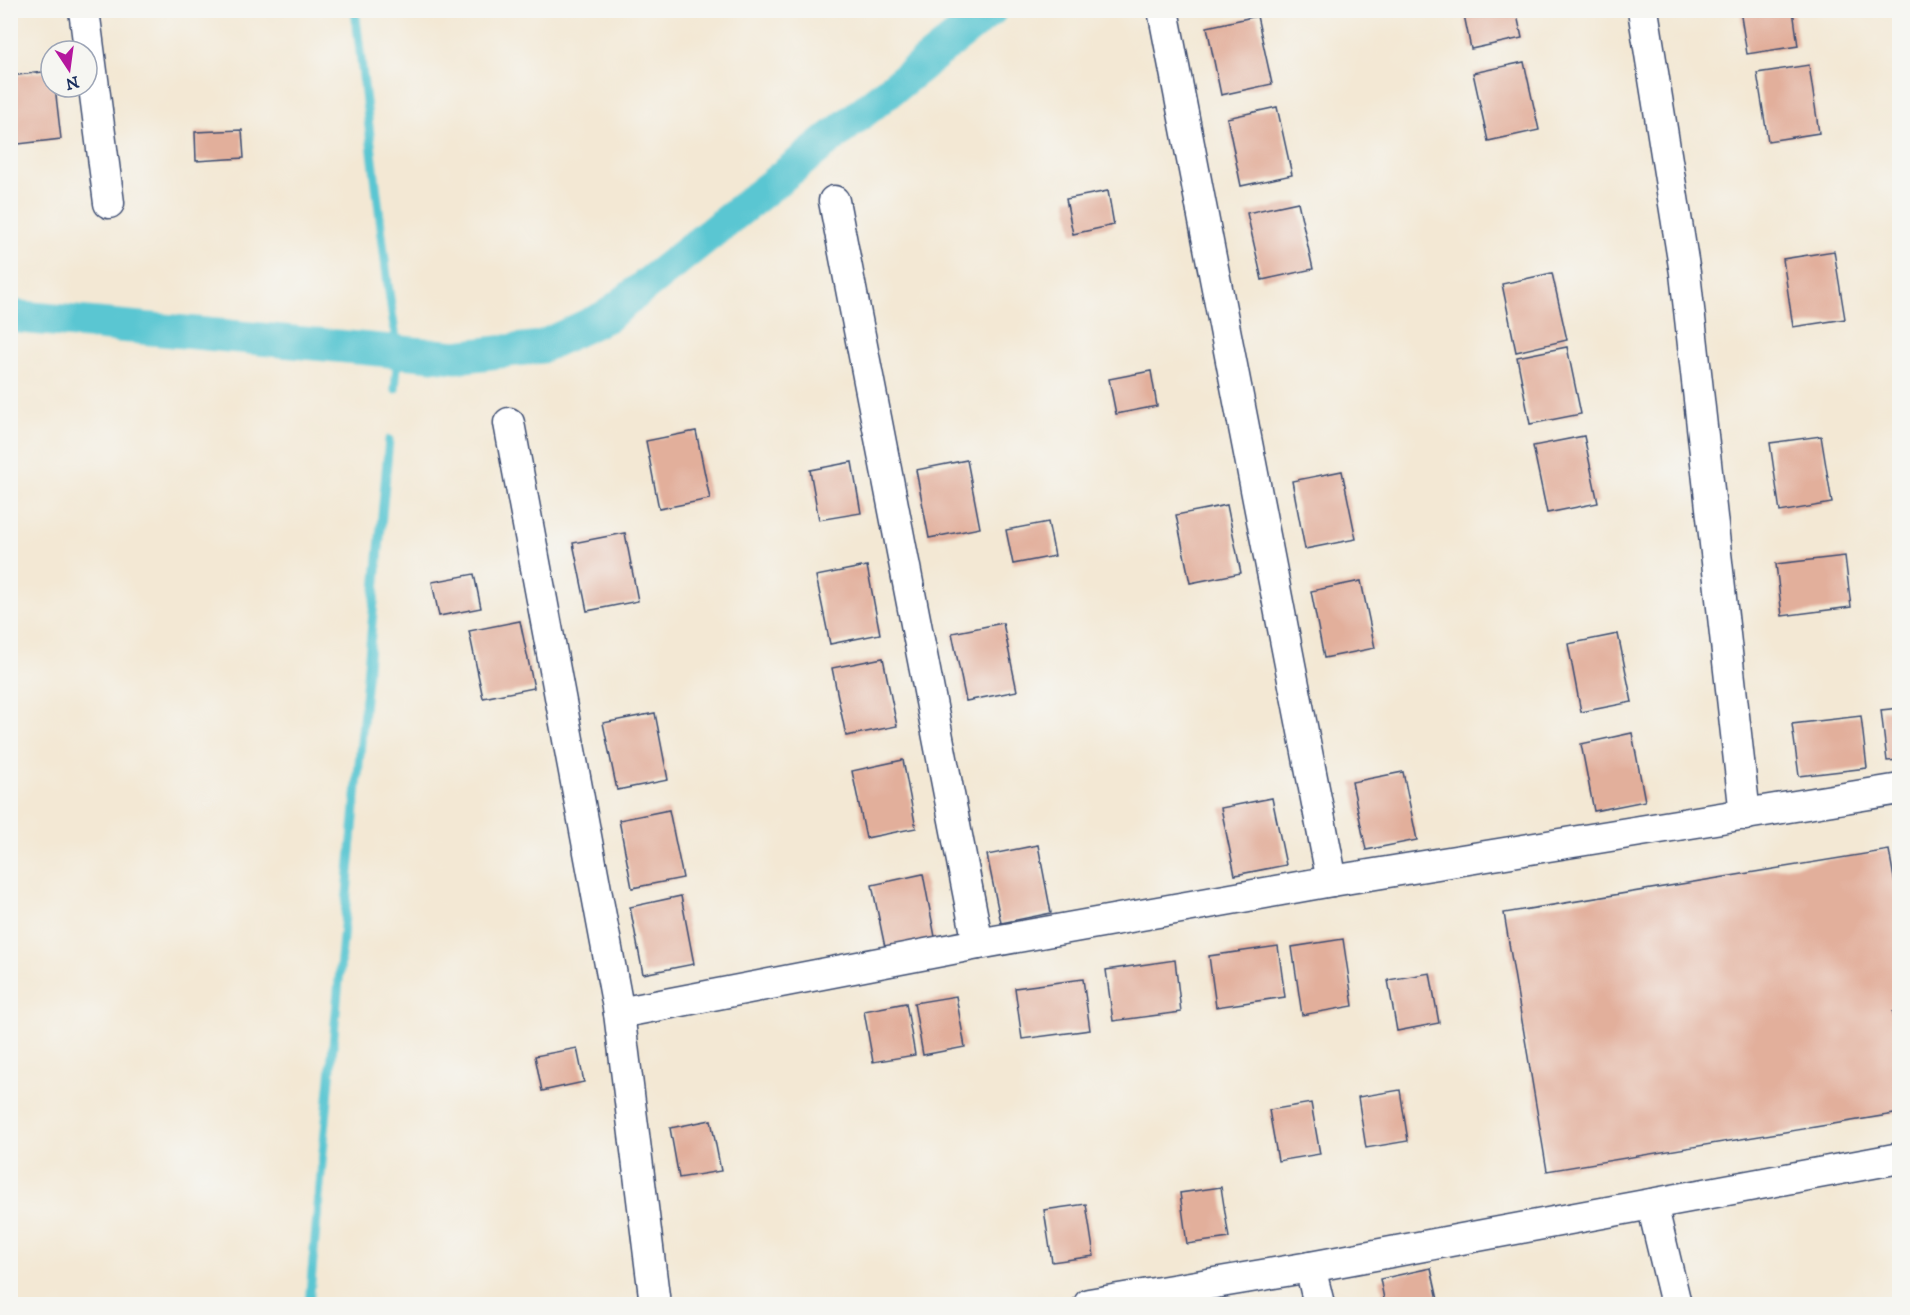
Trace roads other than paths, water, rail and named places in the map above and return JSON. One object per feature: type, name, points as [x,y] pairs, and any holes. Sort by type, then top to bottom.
[{"type":"street","points":[[84,10],[109,203]]},
{"type":"street","points":[[1163,10],[1332,881]]},
{"type":"street","points":[[1643,10],[1685,273],[1745,815]]},
{"type":"street","points":[[834,201],[978,944]]},
{"type":"street","points":[[509,423],[619,1013],[655,1305]]},
{"type":"street","points":[[619,1013],[978,944],[1332,881],[1899,789]]},
{"type":"street","points":[[1089,1305],[1310,1267],[1899,1158]]},
{"type":"street","points":[[1652,1204],[1676,1305]]},
{"type":"street","points":[[1310,1267],[1318,1305]]},
{"type":"waterway","points":[[355,10],[398,353],[395,389]]},
{"type":"waterway","points":[[10,316],[456,357],[541,347],[607,316],[991,10]]},
{"type":"waterway","points":[[309,1304],[389,440]]}]
